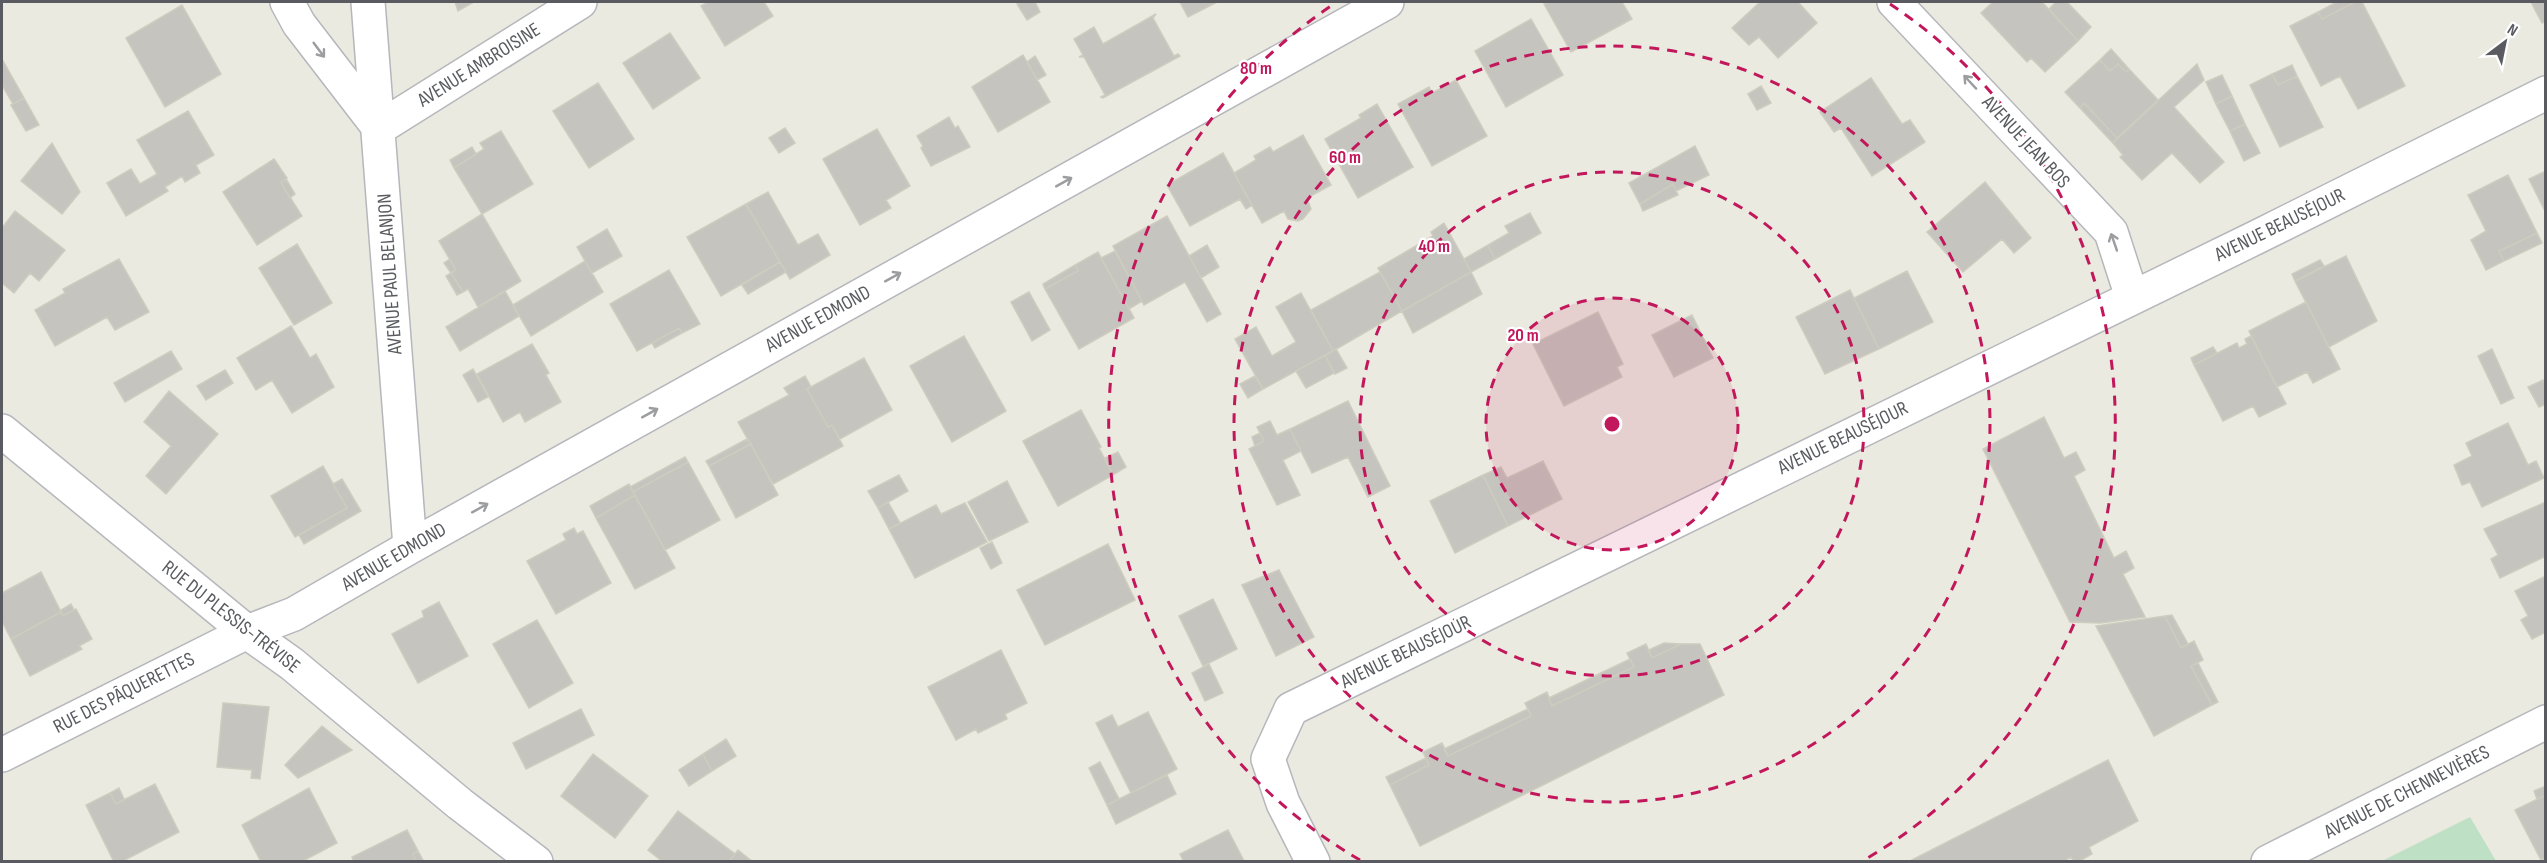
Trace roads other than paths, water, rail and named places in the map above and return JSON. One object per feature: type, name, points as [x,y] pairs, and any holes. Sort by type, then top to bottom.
[{"type":"street","points":[[286,2],[299,24],[379,128]]},
{"type":"street","name":"AVENUE PAUL BELANJON","points":[[368,2],[410,547]]},
{"type":"street","name":"AVENUE AMBROISINE","points":[[379,128],[580,2]]},
{"type":"street","name":"AVENUE EDMOND","points":[[247,632],[294,614],[1387,2]]},
{"type":"street","name":"AVENUE JEAN BOS","points":[[1894,2],[2111,232],[2132,297]]},
{"type":"street","name":"AVENUE BEAUSÉJOUR","points":[[1313,861],[1283,803],[1268,759],[1291,709],[2546,93]]},
{"type":"street","name":"RUE DU PLESSIS-TRÉVISE","points":[[2,432],[247,632],[292,664],[460,804],[536,861]]},
{"type":"street","name":"RUE DES PÂQUERETTES","points":[[2,754],[247,632]]},
{"type":"street","name":"AVENUE DE CHENNEVIÈRES","points":[[2268,861],[2546,722]]}]
